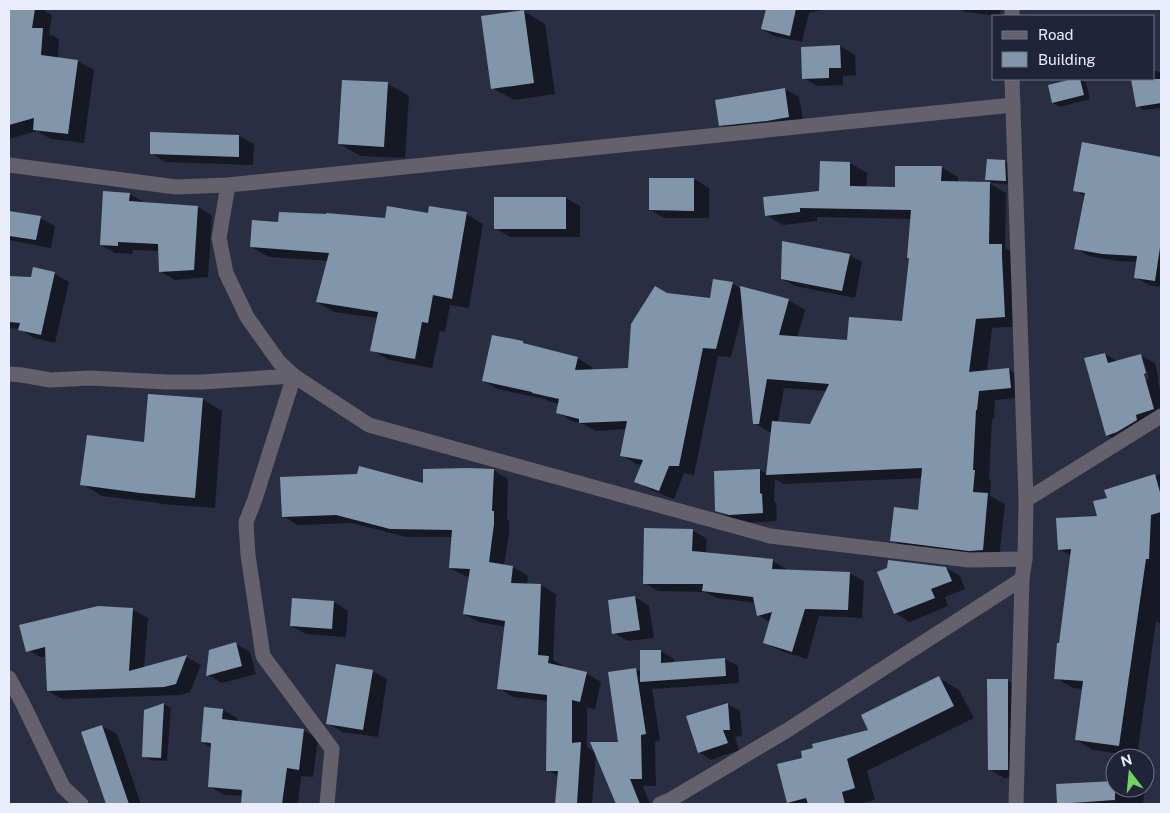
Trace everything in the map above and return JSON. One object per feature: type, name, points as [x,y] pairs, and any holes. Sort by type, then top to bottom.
[{"type":"street","points":[[1012,80],[1026,500],[1016,804]]},
{"type":"street","points":[[9,165],[176,186],[228,185],[1012,105]]},
{"type":"street","points":[[228,185],[219,238],[226,274],[247,317],[279,362],[294,376],[369,425],[770,536],[969,560],[1025,559]]},
{"type":"street","points":[[9,374],[50,380],[90,378],[166,382],[211,382],[294,376]]},
{"type":"street","points":[[294,376],[246,522],[248,554],[263,656],[332,748],[327,804]]},
{"type":"street","points":[[1026,500],[1161,416]]},
{"type":"street","points":[[660,804],[670,800],[786,731],[1022,579]]},
{"type":"street","points":[[9,678],[63,787],[81,804]]},
{"type":"building","points":[[9,9],[35,9],[32,28],[43,28],[41,55],[78,60],[68,134],[33,130],[34,118],[9,125]]},
{"type":"building","points":[[766,9],[796,9],[790,36],[761,29]]},
{"type":"building","points":[[524,10],[534,83],[491,89],[481,16]]},
{"type":"building","points":[[840,45],[841,68],[829,68],[829,78],[802,79],[801,47]]},
{"type":"building","points":[[1161,79],[1161,103],[1136,107],[1131,80]]},
{"type":"building","points":[[342,80],[388,82],[384,147],[338,144]]},
{"type":"building","points":[[1069,80],[1080,80],[1084,95],[1052,103],[1048,85]]},
{"type":"building","points":[[785,88],[789,117],[719,126],[715,100]]},
{"type":"building","points":[[150,132],[239,135],[239,157],[150,154]]},
{"type":"building","points":[[1082,142],[1161,157],[1161,241],[1155,281],[1134,278],[1137,256],[1102,254],[1074,249],[1085,193],[1073,191]]},
{"type":"building","points":[[987,159],[1005,160],[1006,181],[985,180]]},
{"type":"building","points":[[820,161],[850,162],[850,186],[895,187],[895,166],[942,166],[941,181],[990,182],[989,244],[1002,244],[1005,317],[976,319],[969,372],[1009,368],[1011,388],[979,391],[976,410],[973,492],[988,493],[983,550],[969,551],[890,541],[894,507],[918,510],[922,468],[766,475],[772,421],[810,424],[829,384],[767,379],[759,424],[753,424],[740,286],[789,299],[779,335],[847,340],[849,317],[902,321],[909,258],[907,258],[911,210],[800,208],[800,212],[765,216],[763,197],[819,191]]},
{"type":"building","points":[[649,178],[694,178],[694,211],[649,210]]},
{"type":"building","points":[[103,191],[130,193],[129,201],[198,206],[194,270],[159,272],[158,244],[118,242],[118,246],[100,245]]},
{"type":"building","points":[[494,197],[566,197],[566,229],[494,229]]},
{"type":"building","points":[[387,206],[428,213],[429,206],[467,212],[452,299],[433,295],[428,323],[422,322],[415,359],[370,351],[378,312],[316,302],[329,253],[250,247],[252,220],[278,222],[279,212],[326,213],[385,218]]},
{"type":"building","points":[[9,211],[41,216],[36,240],[9,236]]},
{"type":"building","points":[[782,241],[850,254],[842,291],[781,279]]},
{"type":"building","points":[[33,267],[55,272],[41,335],[18,330],[20,323],[9,322],[9,276],[31,277]]},
{"type":"building","points":[[713,279],[733,282],[716,349],[703,348],[679,466],[669,466],[659,491],[634,482],[643,460],[620,456],[627,421],[579,423],[579,419],[556,413],[559,399],[482,381],[492,335],[523,341],[523,343],[578,357],[575,370],[628,368],[631,324],[655,286],[667,293],[710,298]]},
{"type":"building","points":[[1105,353],[1108,363],[1141,354],[1146,373],[1144,374],[1154,409],[1136,415],[1137,420],[1106,436],[1084,358]]},
{"type":"building","points":[[148,394],[203,398],[195,498],[80,485],[87,435],[144,442]]},
{"type":"building","points":[[359,466],[423,483],[423,469],[494,469],[492,511],[494,511],[494,524],[489,562],[513,566],[511,583],[541,584],[538,655],[549,656],[548,663],[587,672],[580,702],[572,700],[572,743],[581,742],[577,804],[555,804],[558,771],[546,771],[547,695],[497,689],[505,621],[463,614],[470,569],[449,568],[452,530],[390,529],[336,515],[282,517],[280,477],[357,474]]},
{"type":"building","points":[[760,469],[760,493],[762,494],[763,513],[729,515],[715,511],[714,471]]},
{"type":"building","points":[[1155,474],[1161,496],[1161,512],[1151,515],[1149,559],[1146,559],[1119,746],[1075,740],[1083,681],[1054,679],[1057,643],[1059,643],[1071,549],[1058,550],[1056,518],[1097,516],[1093,501],[1107,498],[1104,490]]},
{"type":"building","points":[[644,528],[693,529],[692,551],[773,559],[772,569],[850,572],[848,610],[805,609],[792,652],[763,643],[772,612],[757,616],[753,597],[702,591],[703,584],[643,584]]},
{"type":"building","points":[[888,560],[946,567],[952,581],[931,589],[935,598],[894,614],[877,572],[887,568]]},
{"type":"building","points":[[635,596],[640,630],[612,634],[608,600]]},
{"type":"building","points":[[292,598],[334,601],[332,629],[290,626]]},
{"type":"building","points":[[98,606],[133,608],[129,671],[187,655],[176,684],[164,687],[47,691],[45,647],[26,652],[19,625]]},
{"type":"building","points":[[236,642],[242,666],[206,676],[209,650]]},
{"type":"building","points":[[640,650],[661,650],[661,663],[725,658],[726,676],[640,682]]},
{"type":"building","points":[[336,664],[373,670],[363,730],[326,724]]},
{"type":"building","points":[[636,668],[646,734],[641,735],[642,779],[630,779],[640,804],[616,804],[590,742],[618,742],[608,672]]},
{"type":"building","points":[[939,676],[954,706],[847,759],[855,788],[842,792],[845,804],[808,804],[806,798],[787,803],[777,764],[802,758],[801,751],[813,748],[812,744],[868,730],[861,715]]},
{"type":"building","points":[[987,679],[1008,679],[1008,770],[988,770]]},
{"type":"building","points":[[164,703],[161,758],[142,757],[144,710]]},
{"type":"building","points":[[728,703],[730,730],[723,730],[728,743],[698,753],[686,716]]},
{"type":"building","points":[[204,707],[223,709],[222,719],[304,729],[299,770],[287,768],[282,804],[241,804],[242,790],[208,787],[211,743],[201,742]]},
{"type":"building","points":[[102,725],[129,804],[106,804],[81,732]]},
{"type":"building","points":[[1105,782],[1105,798],[1115,798],[1115,800],[1057,804],[1056,784]]}]
